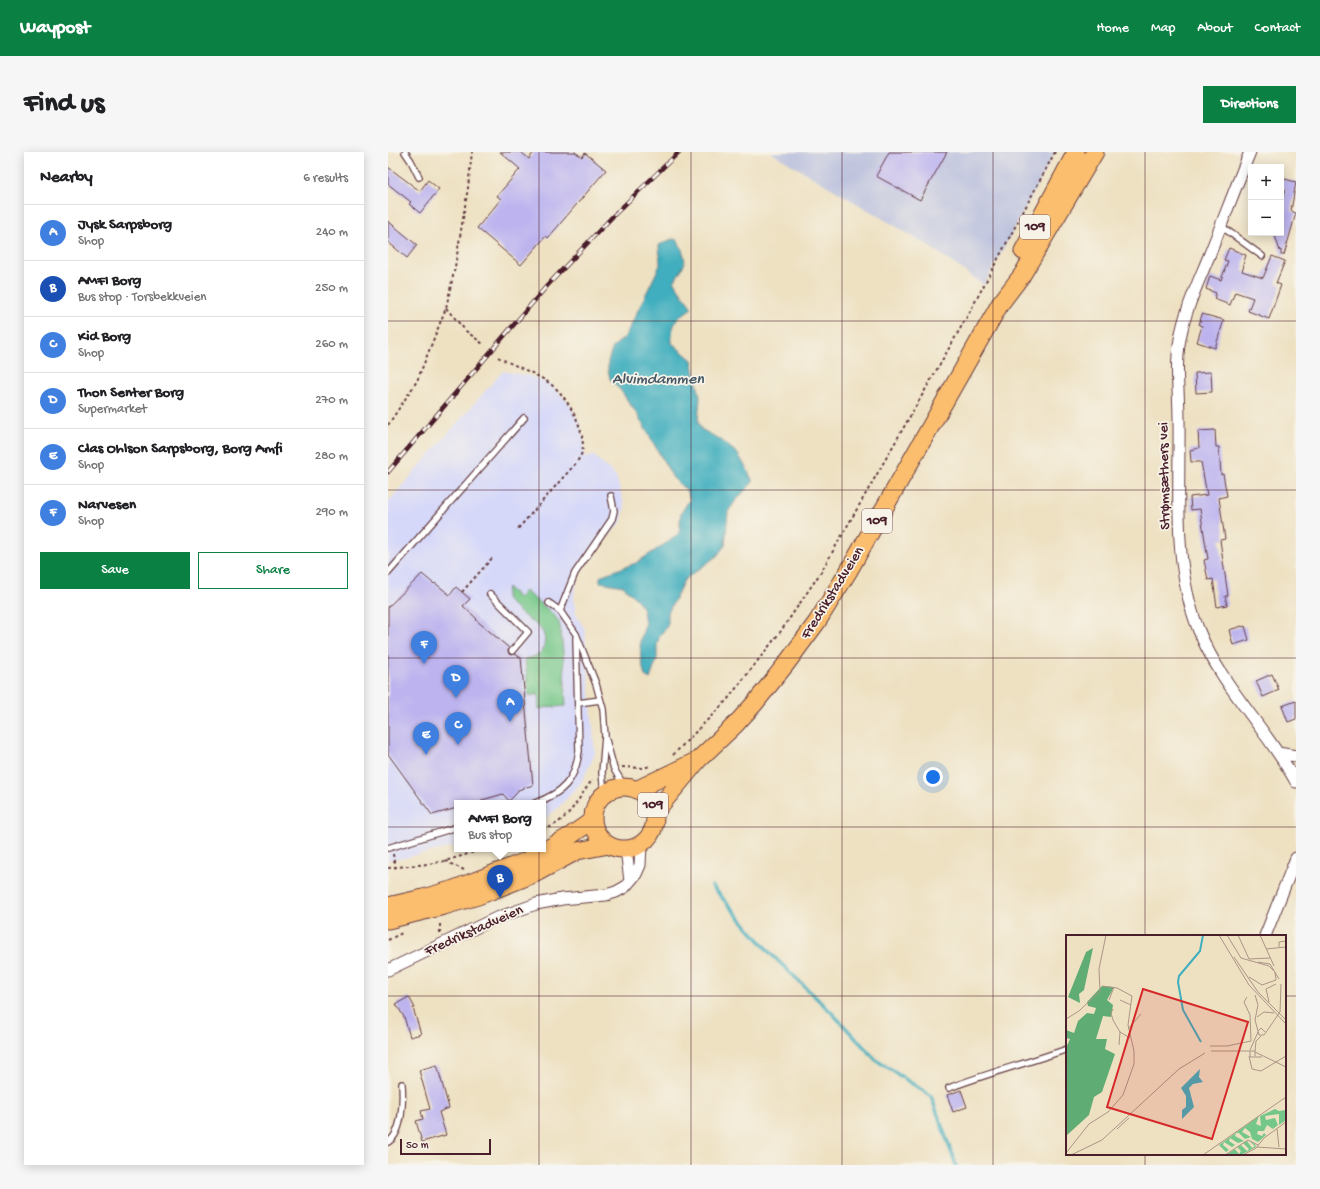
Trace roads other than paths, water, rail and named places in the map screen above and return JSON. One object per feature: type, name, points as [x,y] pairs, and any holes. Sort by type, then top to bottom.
[{"type":"main road","name":"Fredrikstadveien","points":[[1000,304],[1012,272],[1076,152]]},
{"type":"main road","name":"Fredrikstadveien","points":[[655,812],[700,759],[735,725],[755,702],[786,664],[817,622],[848,572],[1000,304],[1022,275],[1095,152]]},
{"type":"main road","name":"Fredrikstadveien","points":[[631,788],[700,759]]},
{"type":"main road","name":"109","points":[[604,794],[614,788],[631,788],[646,795],[652,803],[655,812],[653,830],[648,838],[633,846]]},
{"type":"main road","points":[[604,794],[598,801],[594,810],[593,820],[595,830],[609,845],[617,848],[633,846]]},
{"type":"main road","points":[[546,850],[570,836],[593,820]]},
{"type":"main road","points":[[388,920],[478,896],[534,874],[577,851],[609,845]]},
{"type":"main road","points":[[388,906],[454,889],[526,861],[542,852]]},
{"type":"street","name":"Strømsæthers vei","points":[[1250,152],[1184,322],[1180,339],[1177,358],[1179,420],[1179,524],[1186,587],[1192,612],[1199,631],[1213,661],[1232,690],[1278,753],[1296,782]]},
{"type":"street","points":[[1278,753],[1296,756]]},
{"type":"street","points":[[630,881],[633,846]]},
{"type":"street","name":"Fredrikstadveien","points":[[388,970],[494,919],[536,904],[562,899],[606,895],[616,892],[625,887],[636,874],[640,865],[633,846]]},
{"type":"street","points":[[1265,935],[1296,858]]},
{"type":"lane","points":[[405,152],[419,177]]},
{"type":"lane","points":[[1221,226],[1262,256]]},
{"type":"lane","points":[[388,573],[524,418]]},
{"type":"lane","points":[[560,611],[575,572],[588,551],[612,519],[614,511],[611,496]]},
{"type":"lane","points":[[490,594],[528,632],[512,650]]},
{"type":"lane","points":[[549,603],[560,611],[576,634],[590,668],[603,709],[605,736],[602,773],[604,794]]},
{"type":"lane","points":[[542,800],[559,792],[569,781],[577,765],[579,751],[576,634]]},
{"type":"lane","points":[[578,703],[600,700]]},
{"type":"lane","points":[[605,736],[614,769],[631,788]]},
{"type":"lane","points":[[390,848],[454,828]]},
{"type":"lane","points":[[949,1088],[973,1078],[1021,1065],[1066,1049]]},
{"type":"lane","points":[[388,1142],[392,1140],[397,1132],[403,1096],[402,1084]]},
{"type":"water","name":"Alvimdammen","points":[[672,239],[678,240],[685,259],[684,265],[674,282],[692,308],[682,315],[676,322],[673,330],[672,343],[692,360],[700,397],[698,422],[701,429],[721,440],[738,454],[753,482],[736,500],[728,512],[725,545],[717,556],[684,580],[668,613],[668,624],[664,631],[660,634],[657,645],[657,659],[650,679],[645,676],[641,660],[640,641],[645,625],[643,610],[639,602],[623,586],[600,582],[600,577],[636,563],[671,540],[679,533],[681,513],[690,499],[686,490],[673,478],[637,414],[621,391],[610,379],[608,361],[613,347],[625,337],[660,265],[659,245]]},
{"type":"waterway","points":[[712,886],[772,955],[831,1012],[876,1060],[931,1096],[956,1165]]},
{"type":"railway","points":[[388,472],[546,287],[612,217],[679,152]]},
{"type":"place","name":"Narvesen","points":[[424,664]]},
{"type":"place","name":"Thon Senter Borg","points":[[456,698]]},
{"type":"place","name":"Jysk Sarpsborg","points":[[510,722]]},
{"type":"place","name":"Kid Borg","points":[[458,745]]},
{"type":"place","name":"Clas Ohlson Sarpsborg, Borg Amfi","points":[[426,755]]},
{"type":"place","name":"AMFI Borg","points":[[500,898]]}]
